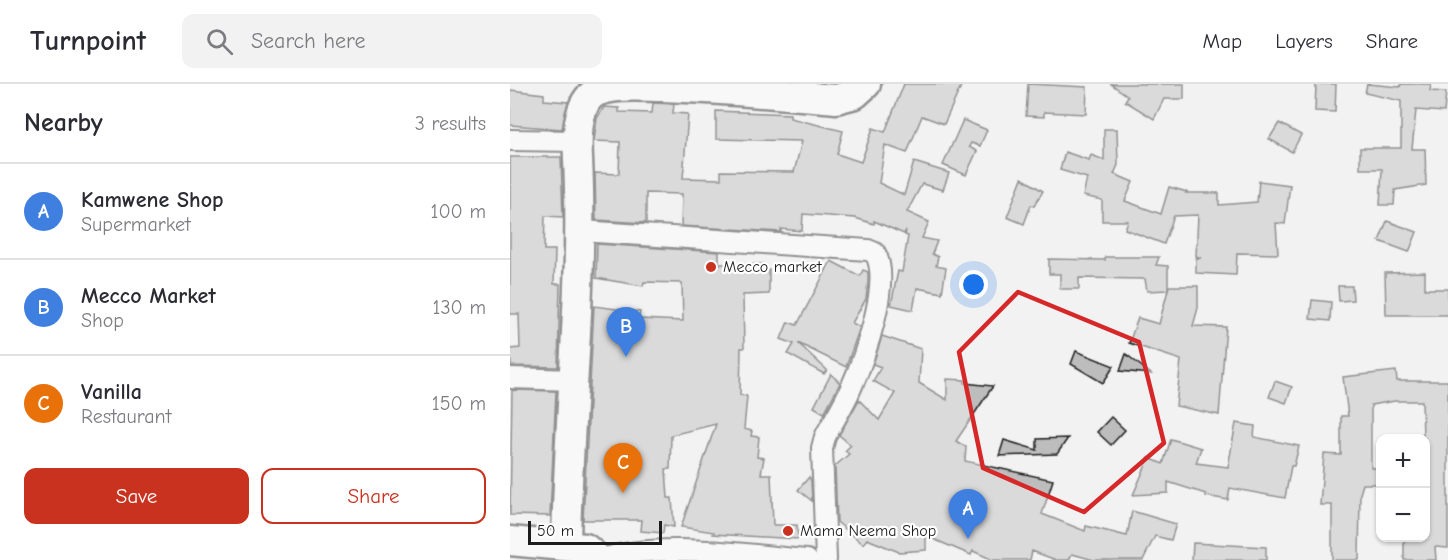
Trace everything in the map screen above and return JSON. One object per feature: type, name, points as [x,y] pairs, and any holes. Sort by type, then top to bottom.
[{"type":"street","points":[[566,545],[581,231],[577,141],[584,105],[594,93],[604,88],[634,86],[714,88],[836,99],[855,94],[866,84]]},
{"type":"street","points":[[510,140],[577,141]]},
{"type":"street","points":[[581,231],[875,253],[882,272],[861,363],[825,437],[822,448],[826,560]]},
{"type":"street","points":[[510,378],[574,380]]},
{"type":"street","points":[[510,541],[585,548],[599,560],[637,551],[736,553],[807,560]]},
{"type":"highlighted area","points":[[1018,292],[1139,342],[1164,443],[1084,512],[983,468],[959,352]]},
{"type":"building","points":[[904,84],[962,84],[944,124],[922,116],[907,153],[885,145],[879,183],[904,195],[914,162],[949,173],[943,190],[922,184],[907,212],[929,222],[922,238],[937,241],[932,254],[938,257],[936,266],[946,268],[942,293],[917,288],[913,310],[891,305],[898,271],[902,272],[908,236],[905,235],[906,230],[904,234],[874,221],[874,224],[855,218],[803,214],[802,231],[781,229],[781,232],[681,226],[682,194],[646,193],[646,223],[596,220],[595,173],[619,174],[620,142],[594,141],[597,118],[604,107],[619,108],[619,112],[652,113],[653,103],[674,104],[673,113],[688,114],[683,178],[721,179],[721,171],[794,172],[802,141],[716,139],[716,111],[790,114],[790,118],[843,131],[837,154],[861,162],[873,128],[885,132]]},
{"type":"building","points":[[1028,84],[1087,87],[1086,114],[1044,112],[1044,117],[1026,116]]},
{"type":"building","points":[[1111,84],[1184,84],[1184,99],[1164,99],[1154,119],[1125,101],[1128,96]]},
{"type":"building","points":[[1316,84],[1336,84],[1335,112],[1315,111]]},
{"type":"building","points":[[1367,84],[1400,87],[1401,84],[1431,84],[1430,91],[1446,92],[1444,112],[1416,110],[1412,149],[1425,149],[1426,185],[1395,190],[1394,205],[1380,205],[1382,169],[1360,169],[1360,148],[1401,148],[1401,101],[1365,93]]},
{"type":"building","points":[[510,90],[544,94],[544,100],[568,102],[562,129],[510,125]]},
{"type":"building","points":[[963,120],[987,130],[980,146],[971,143],[969,147],[977,151],[966,175],[943,165]]},
{"type":"building","points":[[1279,123],[1301,135],[1292,152],[1269,139]]},
{"type":"building","points":[[1104,129],[1117,129],[1118,165],[1114,174],[1133,182],[1125,201],[1161,214],[1169,187],[1186,193],[1219,193],[1219,205],[1257,202],[1259,181],[1290,185],[1285,224],[1276,223],[1278,254],[1237,253],[1236,275],[1196,273],[1196,258],[1201,258],[1196,256],[1198,215],[1174,216],[1164,244],[1125,229],[1128,221],[1102,221],[1102,200],[1083,196],[1087,178],[1060,170],[1065,152],[1089,160],[1091,155],[1104,160]]},
{"type":"building","points":[[510,157],[561,157],[563,217],[545,216],[544,250],[555,250],[554,284],[560,284],[558,367],[511,366],[510,349],[520,348],[519,314],[510,314]]},
{"type":"building","points":[[1022,178],[1043,191],[1034,206],[1031,205],[1024,224],[1007,217]]},
{"type":"building","points":[[1387,221],[1417,232],[1409,252],[1379,241]]},
{"type":"building","points":[[597,244],[719,252],[719,264],[764,264],[764,270],[769,270],[769,294],[743,295],[744,348],[741,348],[740,395],[747,396],[744,429],[752,431],[751,436],[759,437],[757,457],[764,458],[761,474],[771,474],[773,525],[797,525],[798,539],[713,534],[714,532],[681,527],[716,424],[671,435],[670,469],[666,469],[668,498],[672,498],[674,527],[664,525],[663,533],[641,531],[642,520],[583,520],[594,306],[640,312],[639,319],[683,321],[682,283],[644,282],[643,286],[596,278]]},
{"type":"building","points":[[1105,257],[1159,257],[1156,265],[1168,266],[1168,290],[1147,291],[1145,279],[1079,278],[1079,289],[1060,289],[1060,274],[1049,274],[1049,259],[1105,260]]},
{"type":"building","points":[[831,261],[860,276],[863,270],[868,272],[868,282],[866,299],[852,323],[860,327],[846,367],[798,343],[827,370],[824,374],[788,354],[794,344],[781,339],[788,322],[797,325]]},
{"type":"building","points":[[1425,272],[1425,289],[1448,289],[1448,315],[1386,315],[1385,273]]},
{"type":"building","points":[[1169,286],[1198,286],[1198,308],[1193,326],[1226,327],[1219,415],[1176,406],[1181,360],[1129,343],[1138,318],[1159,324]]},
{"type":"building","points":[[1338,286],[1352,286],[1353,300],[1339,301]]},
{"type":"building","points":[[1312,300],[1331,302],[1330,321],[1310,319]]},
{"type":"building","points":[[882,336],[921,349],[919,383],[947,400],[947,379],[993,386],[956,441],[966,447],[965,461],[1053,480],[1042,514],[1085,531],[1086,526],[1127,536],[1132,511],[1176,524],[1171,540],[1155,536],[1143,560],[1094,560],[1072,554],[1069,560],[1056,560],[1032,551],[1030,560],[993,560],[973,551],[971,555],[926,536],[926,550],[899,552],[867,539],[863,544],[837,522],[835,466],[849,454],[845,451],[851,445],[839,435],[859,400],[879,420],[895,393],[873,381],[881,367],[873,364]]},
{"type":"building","points":[[1076,351],[1114,366],[1103,383],[1071,364]]},
{"type":"building","points":[[1126,354],[1151,374],[1120,371]]},
{"type":"building","points":[[1396,371],[1397,381],[1448,381],[1448,548],[1435,547],[1436,560],[1404,560],[1404,542],[1430,542],[1430,434],[1423,434],[1422,401],[1395,401],[1371,405],[1371,468],[1376,468],[1376,484],[1363,484],[1360,494],[1359,560],[1332,560],[1332,505],[1320,505],[1324,454],[1341,455],[1341,416],[1348,416],[1343,377]]},
{"type":"building","points":[[831,374],[840,383],[824,413],[814,407]]},
{"type":"building","points":[[1275,381],[1292,387],[1286,403],[1269,397]]},
{"type":"building","points":[[512,390],[556,391],[550,516],[510,515]]},
{"type":"building","points":[[1111,417],[1125,430],[1111,445],[1097,432]]},
{"type":"building","points":[[1236,423],[1255,426],[1254,437],[1299,446],[1294,466],[1291,466],[1285,498],[1230,488],[1228,500],[1206,496],[1206,494],[1168,482],[1168,493],[1133,495],[1149,458],[1163,464],[1171,439],[1201,448],[1196,463],[1228,467]]},
{"type":"building","points":[[1068,438],[1057,454],[999,456],[1004,440],[1037,450],[1037,439]]},
{"type":"building","points":[[809,477],[811,481],[812,501],[798,490]]},
{"type":"building","points":[[1193,543],[1266,547],[1266,560],[1192,560]]},
{"type":"place","name":"Mecco market","points":[[711,267]]},
{"type":"place","name":"Mecco Market","points":[[626,357]]},
{"type":"place","name":"Vanilla","points":[[623,493]]},
{"type":"place","name":"Mama Neema Shop","points":[[788,531]]},
{"type":"place","name":"Kamwene Shop","points":[[968,539]]}]
